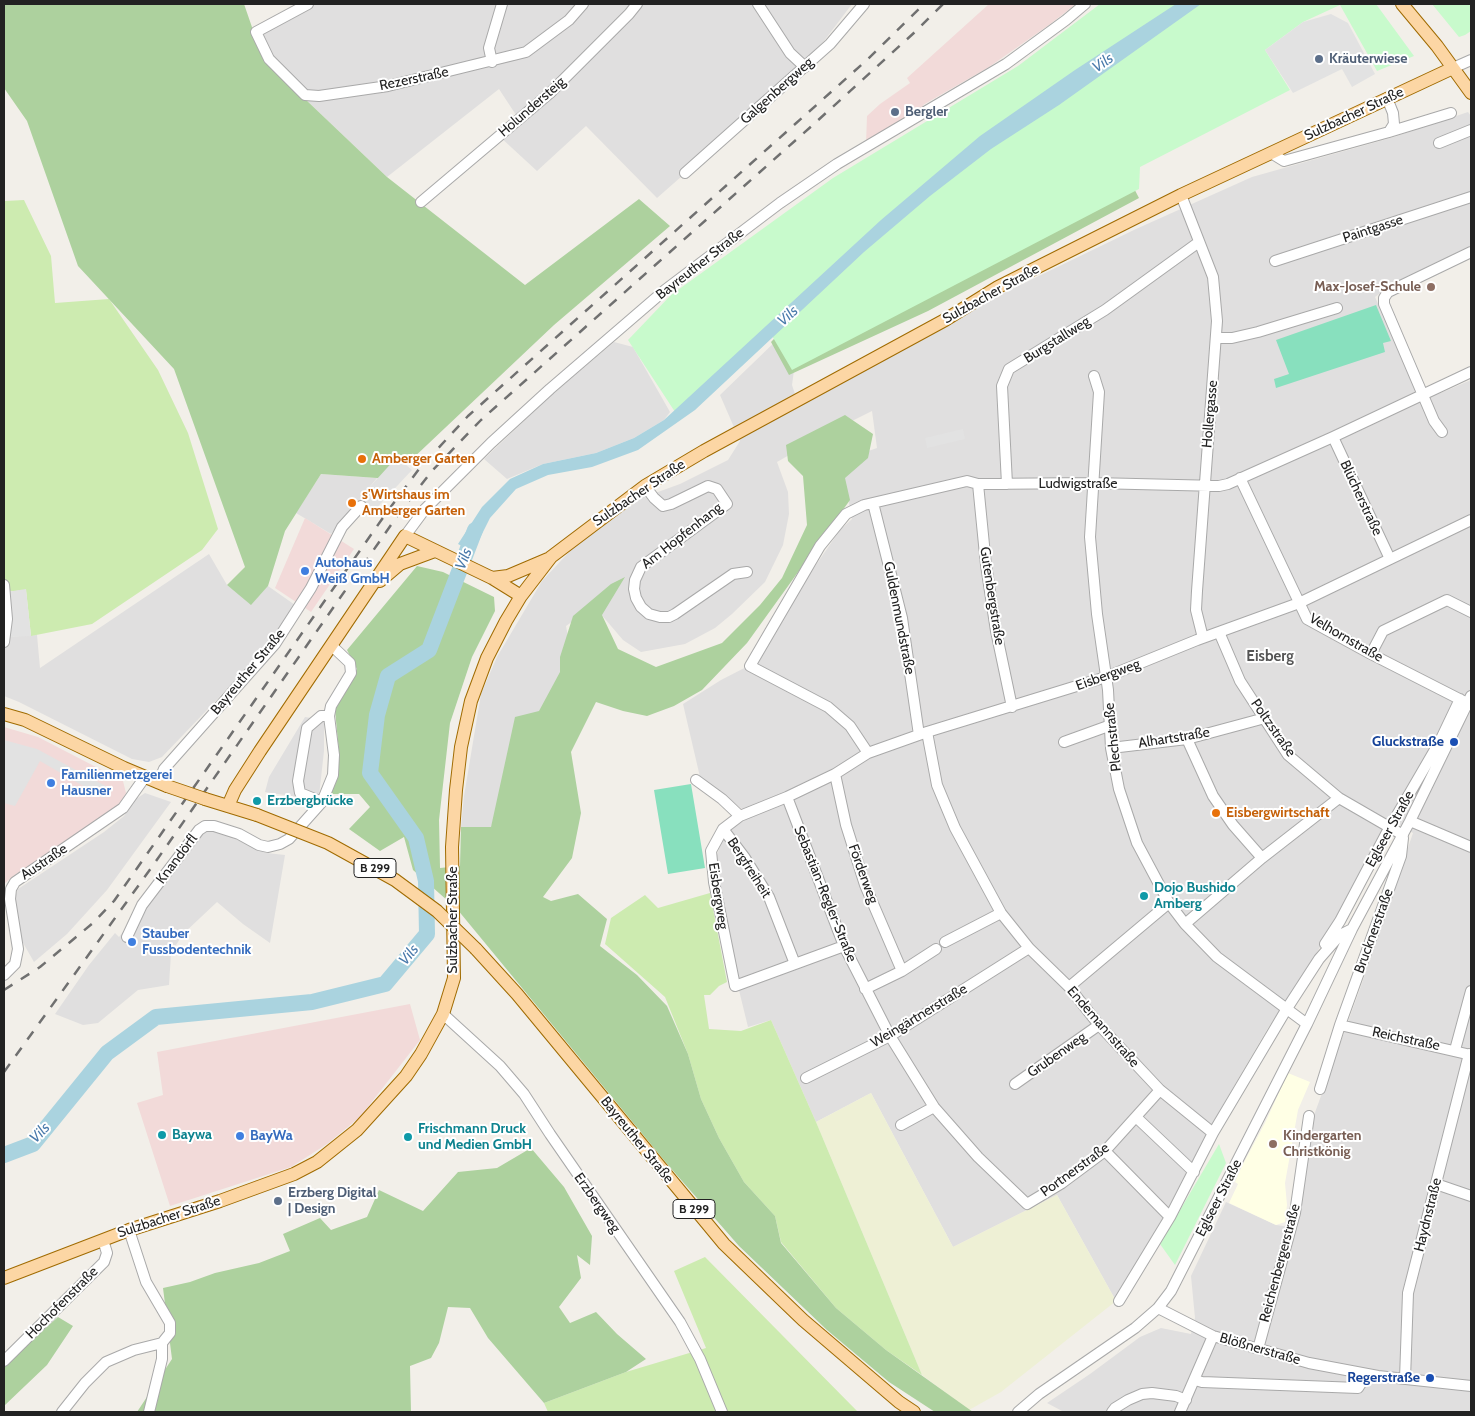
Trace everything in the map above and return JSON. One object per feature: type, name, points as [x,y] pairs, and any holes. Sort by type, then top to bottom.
[{"type":"main road","points":[[1402,4],[1471,93]]},
{"type":"main road","name":"Sulzbacher Straße","points":[[508,582],[551,557],[645,486],[704,451],[944,320],[998,287],[1181,195],[1453,68]]},
{"type":"main road","points":[[405,536],[492,578],[508,582],[521,596]]},
{"type":"main road","name":"Bayreuther Straße","points":[[405,536],[260,751],[235,790],[228,806],[257,815],[328,843],[395,880],[437,911],[476,949],[503,979],[724,1244],[803,1320],[892,1396],[914,1412]]},
{"type":"main road","name":"Bayreuther Straße","points":[[370,588],[400,564],[435,551]]},
{"type":"main road","name":"Sulzbacher Straße","points":[[4,1278],[129,1230],[294,1174],[317,1162],[357,1130],[395,1090],[421,1054],[443,1014],[454,978],[452,847],[461,747],[471,701],[487,658],[521,596],[551,557]]},
{"type":"main road","name":"B 299","points":[[4,714],[25,720],[162,784],[228,806]]},
{"type":"street","name":"Rezerstraße","points":[[308,4],[256,32],[269,59],[305,94],[319,96],[388,86],[492,62],[526,52],[569,20],[583,4]]},
{"type":"street","points":[[492,62],[490,48],[502,4]]},
{"type":"street","name":"Holundersteig","points":[[420,202],[550,93],[637,4]]},
{"type":"street","points":[[758,4],[790,53],[805,67]]},
{"type":"street","name":"Galgenbergweg","points":[[685,173],[830,44],[864,4]]},
{"type":"street","name":"Bayreuther Straße","points":[[405,536],[425,509],[491,443],[550,389],[665,290],[780,203],[837,164],[1006,64],[1085,4]]},
{"type":"street","points":[[1453,68],[1471,60]]},
{"type":"street","points":[[1387,98],[1393,113],[1394,124],[1389,132]]},
{"type":"street","points":[[1271,153],[1284,161],[1450,113]]},
{"type":"street","points":[[1438,144],[1471,130]]},
{"type":"street","name":"Hollergasse","points":[[1181,195],[1214,277],[1217,321],[1196,610],[1203,638]]},
{"type":"street","name":"Paintgasse","points":[[1274,261],[1471,197]]},
{"type":"street","name":"Burgstallweg","points":[[1007,484],[1002,386],[1009,370],[1105,310],[1199,242]]},
{"type":"street","points":[[1442,432],[1434,421],[1384,304],[1384,298],[1388,292],[1471,252]]},
{"type":"street","points":[[1216,338],[1232,338],[1258,332],[1337,308]]},
{"type":"street","name":"Ludwigstraße","points":[[868,753],[850,726],[828,707],[750,666],[820,546],[846,514],[864,504],[967,481],[978,484],[1094,483],[1204,484],[1219,486],[1333,437],[1471,372]]},
{"type":"street","name":"Plechstraße","points":[[1094,376],[1099,392],[1090,537],[1106,678],[1111,748],[1119,789],[1137,843],[1169,903],[1185,924],[1217,957],[1307,1024]]},
{"type":"street","name":"Blücherstraße","points":[[1333,437],[1390,559]]},
{"type":"street","name":"Velhornstraße","points":[[1240,478],[1306,619],[1371,654],[1468,701]]},
{"type":"street","name":"Gutenbergstraße","points":[[978,484],[994,621],[1012,707]]},
{"type":"street","name":"Am Hopfenhang","points":[[645,486],[663,506],[708,486],[718,489],[727,504],[641,567],[635,580],[634,589],[641,607],[649,614],[669,617],[734,574],[747,572]]},
{"type":"street","name":"Guldenmundstraße","points":[[873,503],[902,618],[923,733]]},
{"type":"street","name":"Bayreuther Straße","points":[[162,784],[164,769],[275,644],[310,588],[342,527],[361,506]]},
{"type":"street","name":"Eisbergweg","points":[[794,964],[735,986],[714,882],[711,851],[723,829],[740,816],[787,797],[835,774],[868,753],[923,733],[1106,678],[1203,638],[1300,603],[1471,520]]},
{"type":"street","points":[[4,585],[7,619],[4,642]]},
{"type":"street","points":[[1371,654],[1383,630],[1447,600],[1471,612]]},
{"type":"street","name":"Poltzstraße","points":[[1219,632],[1240,681],[1288,755],[1339,798],[1403,835]]},
{"type":"street","points":[[322,802],[300,793],[298,781],[307,728],[321,716],[329,716],[331,706],[352,673],[350,663],[332,646]]},
{"type":"street","name":"Eglseer Straße","points":[[1018,1412],[1039,1394],[1135,1328],[1158,1308],[1171,1291],[1307,1024],[1352,929],[1403,835],[1468,701]]},
{"type":"street","name":"Eglseer Straße","points":[[1319,959],[1323,948],[1340,921],[1390,827],[1440,742],[1468,701]]},
{"type":"street","name":"Knandörfl","points":[[127,937],[142,905],[205,826],[214,826],[239,834],[259,845],[268,847],[289,840],[322,802],[333,775],[334,754],[329,716]]},
{"type":"street","name":"Alhartstraße","points":[[1111,748],[1187,739],[1265,718]]},
{"type":"street","points":[[1064,742],[1110,724]]},
{"type":"street","name":"Endemannstraße","points":[[923,733],[940,794],[955,828],[1001,913],[1029,948],[1069,987],[1099,1025],[1160,1090],[1213,1133]]},
{"type":"street","points":[[1187,739],[1213,796],[1233,825],[1262,858]]},
{"type":"street","name":"Förderweg","points":[[835,774],[846,825],[865,884],[902,971]]},
{"type":"street","name":"Austraße","points":[[4,974],[15,964],[18,949],[10,899],[11,889],[15,882],[123,808],[145,777]]},
{"type":"street","points":[[696,780],[722,799],[740,816]]},
{"type":"street","name":"Sebastian-Regler-Straße","points":[[787,797],[844,946],[890,1036],[934,1107],[978,1157],[1027,1204]]},
{"type":"street","points":[[1185,924],[1262,858],[1339,798]]},
{"type":"street","points":[[1410,821],[1471,847]]},
{"type":"street","name":"Bergfreiheit","points":[[723,829],[745,858],[769,898],[794,964]]},
{"type":"street","name":"Brucknerstraße","points":[[1320,1089],[1340,1025],[1402,856],[1403,835]]},
{"type":"street","points":[[1069,987],[1169,903]]},
{"type":"street","points":[[945,942],[1001,913]]},
{"type":"street","name":"Eglseer Straße","points":[[1119,1301],[1170,1218],[1213,1133],[1286,1010],[1319,959],[1340,935],[1352,929]]},
{"type":"street","points":[[794,964],[844,946]]},
{"type":"street","name":"Weingärtnerstraße","points":[[806,1078],[890,1036],[1029,948]]},
{"type":"street","points":[[866,989],[902,971],[936,949]]},
{"type":"street","points":[[1456,1050],[1471,991]]},
{"type":"street","name":"Erzbergweg","points":[[443,1014],[500,1066],[524,1094],[680,1322],[700,1359],[722,1412]]},
{"type":"street","name":"Grubenweg","points":[[1015,1084],[1099,1025]]},
{"type":"street","name":"Reichstraße","points":[[1340,1025],[1470,1054]]},
{"type":"street","name":"Haydnstraße","points":[[1405,1380],[1408,1293],[1470,1054]]},
{"type":"street","name":"Portnerstraße","points":[[1027,1204],[1062,1183],[1106,1151],[1160,1090]]},
{"type":"street","points":[[901,1126],[934,1107]]},
{"type":"street","name":"Reichenbergerstraße","points":[[1258,1349],[1295,1213],[1309,1116]]},
{"type":"street","points":[[1137,1118],[1194,1172]]},
{"type":"street","points":[[1106,1151],[1170,1218]]},
{"type":"street","points":[[1436,1184],[1471,1196]]},
{"type":"street","points":[[62,1412],[106,1362],[134,1350],[162,1343],[170,1333],[170,1322],[146,1282],[129,1230]]},
{"type":"street","name":"Hochofenstraße","points":[[4,1361],[104,1262],[107,1252],[103,1240]]},
{"type":"street","name":"Blößnerstraße","points":[[1158,1308],[1213,1336],[1309,1363],[1405,1380],[1471,1386]]},
{"type":"street","points":[[1180,1412],[1213,1336]]},
{"type":"street","points":[[149,1412],[162,1359],[162,1343]]},
{"type":"street","name":"Blößnerstraße","points":[[1195,1380],[1202,1382],[1358,1388],[1367,1374]]},
{"type":"street","points":[[1112,1412],[1128,1400],[1142,1394],[1176,1396],[1186,1400]]},
{"type":"shaded area","points":[[303,4],[852,4],[824,41],[748,118],[657,198],[586,126],[537,171],[499,136],[518,118],[499,89],[387,177],[263,59],[254,31]]},
{"type":"shaded area","points":[[989,4],[1076,4],[989,67],[923,105],[925,109],[866,144],[867,116],[880,104],[910,83],[907,78]]},
{"type":"shaded area","name":"Kräuterwiese","points":[[1331,14],[1348,23],[1375,74],[1352,87],[1342,69],[1293,93],[1265,50],[1303,22]]},
{"type":"shaded area","points":[[1468,112],[1471,116],[1471,246],[1394,283],[1375,297],[1422,400],[1471,380],[1471,1412],[1064,1412],[1047,1403],[1140,1337],[1161,1328],[1191,1334],[1195,1318],[1191,1276],[1226,1202],[1276,1225],[1297,1228],[1313,1118],[1361,986],[1413,833],[1391,820],[1357,884],[1303,976],[1268,1028],[1224,1103],[1116,1301],[1057,1195],[953,1247],[871,1093],[816,1122],[771,1020],[748,1027],[736,978],[716,865],[722,840],[731,829],[748,818],[742,809],[700,777],[683,704],[721,680],[760,660],[809,575],[840,530],[852,519],[843,471],[854,456],[877,448],[872,411],[777,462],[788,492],[789,514],[783,545],[765,582],[715,628],[685,644],[641,652],[623,640],[594,606],[566,626],[573,663],[491,827],[461,827],[464,796],[481,694],[497,657],[542,581],[571,550],[643,495],[680,484],[728,460],[740,441],[720,395],[781,336],[796,356],[792,385],[799,406],[1010,290],[1136,229],[1252,177],[1394,137]]},
{"type":"shaded area","points":[[614,342],[633,347],[670,412],[664,420],[634,438],[596,453],[543,464],[507,479],[484,459],[546,400]]},
{"type":"shaded area","points":[[963,429],[965,439],[927,448],[925,438]]},
{"type":"shaded area","points":[[397,457],[412,470],[370,515],[356,502]]},
{"type":"shaded area","points":[[321,474],[377,478],[331,534],[296,513]]},
{"type":"shaded area","name":"Autohaus Weiß GmbH","points":[[305,518],[354,549],[311,612],[275,588]]},
{"type":"shaded area","points":[[209,554],[227,585],[251,604],[268,586],[295,605],[271,643],[162,757],[149,762],[132,759],[4,696],[4,637],[37,635],[40,668]]},
{"type":"shaded area","points":[[26,589],[31,636],[8,637],[7,592]]},
{"type":"shaded area","points":[[305,717],[324,720],[324,751],[319,796],[303,791],[297,797],[265,792],[269,777]]},
{"type":"shaded area","points":[[4,727],[38,737],[123,781],[126,793],[118,806],[4,884]]},
{"type":"shaded area","points":[[4,740],[37,749],[113,790],[104,798],[40,761],[15,806],[4,803]]},
{"type":"shaded area","points":[[145,793],[171,802],[107,890],[67,934],[34,962],[22,941],[14,899],[18,889],[104,832],[124,816],[136,799]]},
{"type":"shaded area","points":[[215,830],[267,853],[285,855],[270,943],[217,902],[183,934],[171,953],[169,985],[138,990],[98,1023],[83,1025],[55,1014],[89,965],[115,933],[119,937],[202,833]]},
{"type":"shaded area","name":"BayWa","points":[[410,1004],[420,1040],[360,1117],[327,1144],[291,1167],[170,1206],[137,1103],[163,1095],[157,1052]]},
{"type":"shaded area","name":"Kindergarten Christkönig","points":[[1288,1073],[1310,1082],[1298,1110],[1285,1183],[1287,1205],[1285,1222],[1276,1225],[1229,1203],[1238,1184],[1235,1182],[1242,1166],[1265,1123]]},
{"type":"shaded area","points":[[871,1093],[953,1247],[1057,1195],[1116,1301],[1001,1392],[969,1410],[922,1375],[816,1122]]},
{"type":"green space","points":[[4,4],[244,4],[263,59],[387,177],[525,285],[639,199],[670,226],[554,325],[391,479],[321,474],[285,531],[268,586],[251,605],[227,585],[245,567],[174,369],[78,266],[27,121],[4,88]]},
{"type":"green space","points":[[1100,4],[1376,4],[1414,56],[1377,71],[1340,5],[1303,22],[1265,50],[1290,90],[1140,167],[1139,189],[792,370],[768,329],[677,415],[628,340],[671,295],[833,178],[1018,66]]},
{"type":"green space","points":[[1432,4],[1471,4],[1471,31],[1459,37]]},
{"type":"green space","points":[[1127,175],[1139,198],[928,311],[789,375],[771,342],[804,308]]},
{"type":"green space","points":[[4,198],[5,201],[24,200],[51,256],[55,303],[109,299],[158,370],[188,433],[218,529],[202,550],[92,624],[31,636],[26,590],[4,592]]},
{"type":"green space","points":[[1376,305],[1391,341],[1383,343],[1385,352],[1276,388],[1274,379],[1289,374],[1276,340]]},
{"type":"green space","points":[[845,415],[873,434],[868,458],[845,478],[850,500],[747,643],[702,690],[674,706],[647,716],[623,711],[596,702],[571,752],[581,813],[572,858],[543,897],[551,901],[578,894],[607,919],[600,946],[637,975],[667,1006],[688,1054],[701,1099],[719,1138],[744,1182],[775,1216],[781,1243],[836,1308],[886,1350],[973,1412],[935,1412],[889,1382],[827,1330],[739,1246],[668,1165],[457,909],[413,870],[404,837],[380,851],[349,829],[370,807],[359,794],[327,794],[339,752],[335,710],[357,669],[347,650],[417,566],[443,572],[494,597],[495,611],[472,657],[450,723],[439,820],[440,868],[460,866],[461,827],[491,827],[515,717],[539,711],[560,672],[560,657],[573,616],[611,584],[625,577],[602,615],[618,649],[656,667],[722,643],[760,605],[782,578],[807,525],[803,476],[788,461],[786,445]]},
{"type":"green space","points":[[691,784],[705,868],[668,874],[654,790]]},
{"type":"green space","points":[[710,893],[727,982],[719,986],[710,995],[704,995],[709,1029],[741,1031],[771,1020],[922,1375],[886,1350],[836,1308],[781,1242],[775,1216],[744,1182],[719,1138],[701,1099],[688,1054],[665,997],[605,944],[611,918],[645,895],[658,908]]},
{"type":"green space","points":[[1219,1144],[1226,1163],[1175,1265],[1160,1244]]},
{"type":"green space","points":[[531,1148],[564,1187],[592,1236],[590,1265],[577,1255],[581,1278],[559,1307],[570,1323],[596,1312],[617,1334],[646,1359],[626,1372],[544,1403],[488,1338],[470,1308],[448,1307],[439,1343],[431,1358],[410,1366],[411,1412],[137,1412],[172,1359],[163,1288],[259,1263],[290,1251],[283,1234],[320,1218],[331,1230],[367,1217],[379,1190],[423,1211],[458,1172],[497,1168]]},
{"type":"green space","points":[[705,1257],[858,1412],[548,1412],[544,1403],[626,1372],[706,1348],[674,1271]]},
{"type":"green space","points":[[58,1317],[73,1326],[47,1365],[4,1406],[4,1365]]},
{"type":"water","points":[[1176,4],[1201,4],[1059,105],[991,149],[930,196],[864,252],[695,410],[638,450],[592,467],[548,475],[516,489],[490,518],[473,552],[458,544],[482,507],[510,479],[543,464],[596,453],[634,438],[664,420],[881,220],[980,136],[1075,70]]},
{"type":"waterway","name":"Vils","points":[[4,1155],[33,1144],[107,1053],[156,1017],[312,1002],[385,984],[427,934],[426,881],[416,838],[370,773],[377,715],[388,676],[429,650],[475,530]]},
{"type":"railway","points":[[4,990],[40,967],[93,923],[114,901],[387,512],[419,469],[468,416],[868,59],[924,4]]},
{"type":"railway","points":[[4,1072],[154,864],[398,515],[431,472],[481,420],[815,123],[943,4]]},
{"type":"place","name":"Kräuterwiese","points":[[1319,59]]},
{"type":"place","name":"Bergler","points":[[895,112]]},
{"type":"place","name":"Max-Josef-Schule","points":[[1431,287]]},
{"type":"place","name":"Amberger Garten","points":[[362,459]]},
{"type":"place","name":"s'Wirtshaus im Amberger Garten","points":[[352,503]]},
{"type":"place","name":"Autohaus Weiß GmbH","points":[[305,571]]},
{"type":"place","name":"Gluckstraße","points":[[1454,742]]},
{"type":"place","name":"Familienmetzgerei Hausner","points":[[51,783]]},
{"type":"place","name":"Erzbergbrücke","points":[[257,801]]},
{"type":"place","name":"Eisbergwirtschaft","points":[[1216,813]]},
{"type":"place","name":"Dojo Bushido Amberg","points":[[1144,896]]},
{"type":"place","name":"Stauber Fussbodentechnik","points":[[132,942]]},
{"type":"place","name":"Baywa","points":[[162,1135]]},
{"type":"place","name":"BayWa","points":[[240,1136]]},
{"type":"place","name":"Frischmann Druck und Medien GmbH","points":[[408,1137]]},
{"type":"place","name":"Kindergarten Christkönig","points":[[1273,1144]]},
{"type":"place","name":"Erzberg Digital | Design","points":[[278,1201]]},
{"type":"place","name":"Regerstraße","points":[[1430,1378]]},
{"type":"district","name":"Eisberg","points":[[1270,657]]}]
